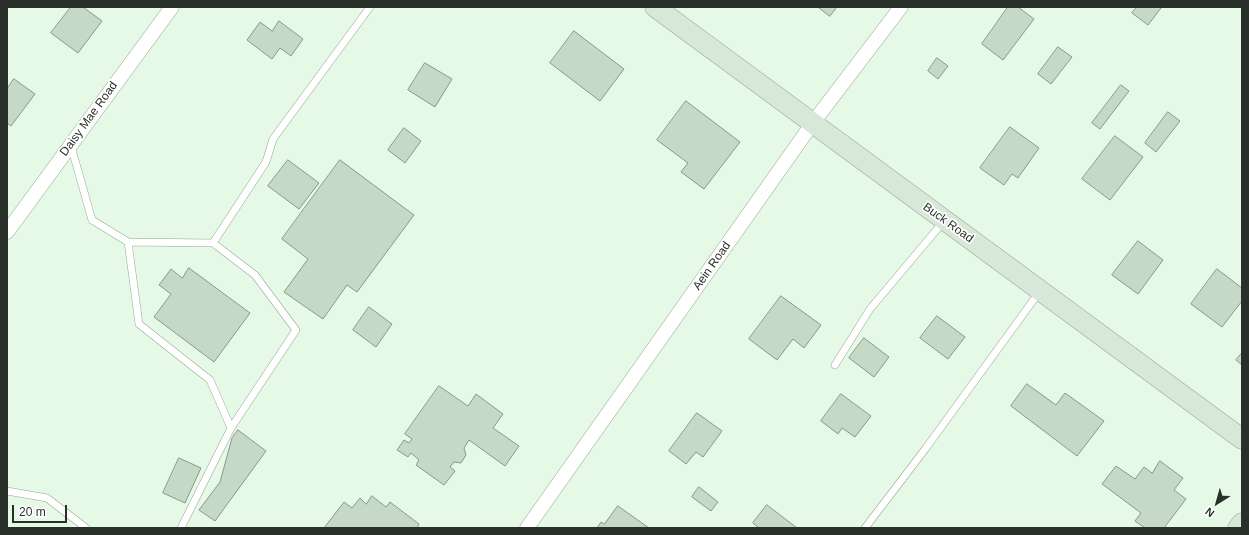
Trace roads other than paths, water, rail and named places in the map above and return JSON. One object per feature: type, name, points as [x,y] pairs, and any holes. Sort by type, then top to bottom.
[{"type":"street","name":"Daisy Mae Road","points":[[7,232],[172,7]]},
{"type":"street","name":"Buck Road","points":[[655,7],[1242,439]]},
{"type":"street","name":"Aein Road","points":[[527,528],[812,124],[901,7]]},
{"type":"street","points":[[1238,528],[1242,523]]},
{"type":"lane","points":[[212,243],[266,162],[273,139],[370,7]]},
{"type":"lane","points":[[71,144],[92,220],[128,242],[212,243],[255,275],[296,330],[231,428],[181,528]]},
{"type":"lane","points":[[835,365],[870,309],[944,221]]},
{"type":"lane","points":[[128,242],[139,324],[210,380],[231,428]]},
{"type":"lane","points":[[865,528],[926,448],[1040,291]]},
{"type":"lane","points":[[7,491],[47,498],[86,528]]}]
